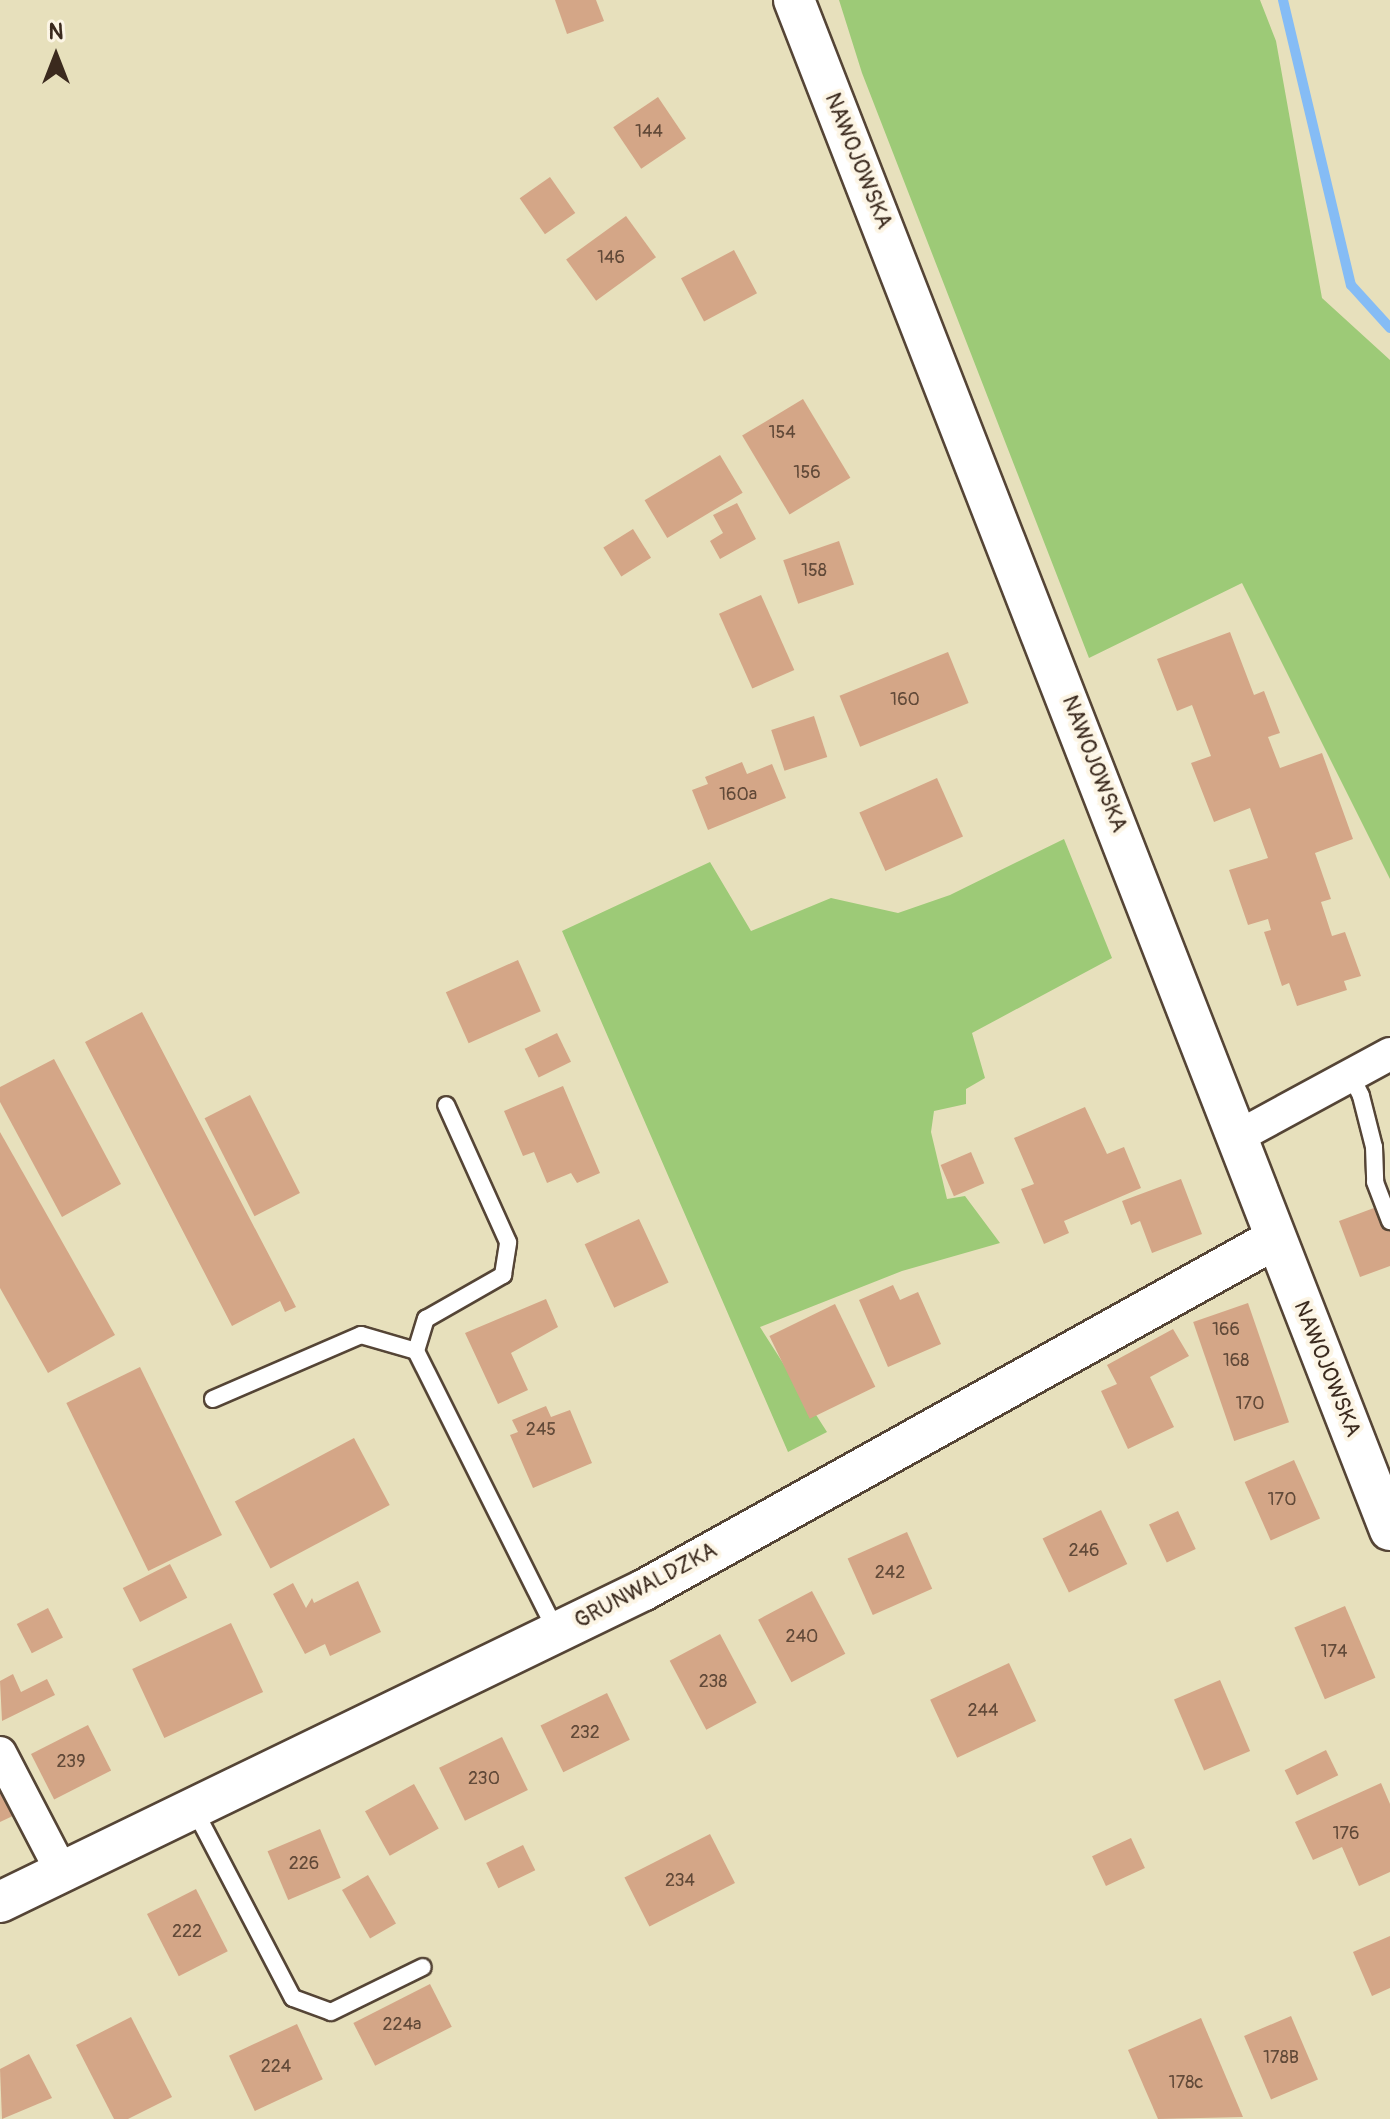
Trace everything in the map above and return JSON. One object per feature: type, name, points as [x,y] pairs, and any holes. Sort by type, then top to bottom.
[{"type":"street","name":"NAWOJOWSKA","points":[[794,0],[1390,1530]]},
{"type":"street","points":[[1237,1137],[1390,1054]]},
{"type":"street","name":"GRUNWALDZKA","points":[[0,1902],[644,1590],[1275,1239]]},
{"type":"street","points":[[0,1753],[62,1872]]},
{"type":"lane","points":[[1351,1076],[1361,1096],[1374,1147],[1375,1182],[1390,1221]]},
{"type":"lane","points":[[446,1105],[508,1242],[503,1275],[426,1319],[416,1351],[557,1632]]},
{"type":"lane","points":[[213,1399],[361,1335],[416,1351]]},
{"type":"lane","points":[[193,1808],[293,1998],[331,2012],[423,1967]]},
{"type":"green space","points":[[839,0],[1260,0],[1276,41],[1322,298],[1390,360],[1390,879],[1242,583],[1089,658],[862,73]]},
{"type":"green space","points":[[1064,839],[1112,958],[972,1033],[985,1078],[966,1089],[966,1104],[934,1111],[931,1132],[947,1199],[965,1196],[1000,1243],[902,1271],[760,1327],[827,1432],[788,1452],[562,931],[710,862],[751,931],[831,898],[898,913],[950,895]]},
{"type":"building","points":[[555,0],[596,0],[604,21],[567,34]]},
{"type":"building","points":[[658,97],[686,138],[641,169],[613,127]]},
{"type":"building","points":[[550,177],[575,213],[545,234],[520,198]]},
{"type":"building","points":[[626,216],[656,257],[596,301],[566,259]]},
{"type":"building","points":[[734,250],[757,293],[704,321],[681,278]]},
{"type":"building","points":[[803,399],[850,478],[790,514],[742,436]]},
{"type":"building","points":[[720,455],[743,493],[667,538],[645,500]]},
{"type":"building","points":[[737,503],[756,539],[720,559],[710,541],[723,533],[713,515]]},
{"type":"building","points":[[633,529],[651,558],[621,576],[603,548]]},
{"type":"building","points":[[839,541],[854,584],[798,604],[783,560]]},
{"type":"building","points":[[761,595],[794,670],[752,689],[719,614]]},
{"type":"building","points":[[1230,632],[1254,695],[1264,691],[1280,733],[1268,737],[1280,768],[1322,753],[1353,839],[1315,853],[1331,899],[1321,902],[1332,936],[1345,932],[1361,976],[1344,981],[1347,990],[1297,1006],[1289,983],[1282,986],[1264,932],[1271,930],[1268,919],[1248,925],[1229,870],[1268,858],[1250,808],[1214,822],[1191,763],[1211,756],[1192,705],[1177,711],[1157,659]]},
{"type":"building","points":[[948,652],[969,703],[860,747],[840,696]]},
{"type":"building","points":[[814,716],[827,757],[784,771],[771,730]]},
{"type":"building","points":[[742,762],[747,774],[772,764],[786,798],[708,830],[692,790],[708,784],[705,777]]},
{"type":"building","points":[[937,778],[963,836],[885,871],[859,813]]},
{"type":"building","points":[[518,960],[541,1011],[469,1043],[446,992]]},
{"type":"building","points":[[142,1012],[296,1307],[285,1312],[280,1301],[232,1326],[85,1042]]},
{"type":"building","points":[[557,1033],[571,1062],[539,1078],[525,1049]]},
{"type":"building","points":[[54,1059],[121,1184],[62,1217],[0,1102],[0,1087]]},
{"type":"building","points":[[563,1086],[600,1173],[577,1183],[571,1173],[547,1183],[534,1152],[523,1156],[504,1111]]},
{"type":"building","points":[[250,1095],[300,1193],[254,1216],[205,1118]]},
{"type":"building","points":[[1085,1107],[1107,1154],[1124,1147],[1141,1188],[1064,1221],[1069,1233],[1044,1244],[1021,1189],[1034,1184],[1014,1138]]},
{"type":"building","points":[[0,1132],[115,1335],[48,1373],[0,1288]]},
{"type":"building","points":[[971,1152],[984,1183],[954,1196],[941,1165]]},
{"type":"building","points":[[1181,1179],[1202,1234],[1152,1253],[1140,1221],[1131,1225],[1122,1201]]},
{"type":"building","points":[[1390,1202],[1390,1266],[1360,1277],[1339,1221]]},
{"type":"building","points":[[639,1219],[669,1282],[614,1308],[585,1244]]},
{"type":"building","points":[[893,1285],[900,1300],[918,1292],[941,1344],[888,1367],[859,1300]]},
{"type":"building","points":[[546,1299],[558,1327],[511,1353],[528,1390],[498,1404],[465,1333]]},
{"type":"building","points":[[1248,1303],[1289,1422],[1234,1441],[1193,1322]]},
{"type":"building","points":[[835,1304],[875,1387],[810,1419],[769,1336]]},
{"type":"building","points":[[1173,1329],[1189,1356],[1150,1377],[1174,1427],[1128,1449],[1101,1391],[1117,1384],[1107,1365]]},
{"type":"building","points":[[140,1367],[222,1535],[148,1571],[66,1403]]},
{"type":"building","points":[[546,1406],[551,1417],[570,1410],[592,1463],[533,1488],[510,1435],[518,1432],[512,1420]]},
{"type":"building","points":[[354,1438],[390,1505],[270,1568],[235,1501]]},
{"type":"building","points":[[1294,1460],[1320,1518],[1271,1540],[1245,1482]]},
{"type":"building","points":[[1101,1510],[1127,1564],[1069,1592],[1043,1538]]},
{"type":"building","points":[[1178,1511],[1196,1549],[1167,1563],[1149,1525]]},
{"type":"building","points":[[907,1532],[932,1589],[873,1615],[848,1558]]},
{"type":"building","points":[[170,1564],[187,1598],[140,1622],[123,1588]]},
{"type":"building","points":[[358,1581],[381,1632],[330,1656],[325,1644],[305,1654],[273,1594],[293,1583],[306,1608],[312,1598],[314,1603]]},
{"type":"building","points":[[812,1591],[845,1654],[791,1682],[758,1620]]},
{"type":"building","points":[[1345,1606],[1375,1678],[1325,1699],[1294,1627]]},
{"type":"building","points":[[48,1608],[63,1637],[32,1653],[17,1624]]},
{"type":"building","points":[[231,1623],[263,1692],[164,1738],[132,1669]]},
{"type":"building","points":[[720,1634],[757,1703],[706,1730],[670,1661]]},
{"type":"building","points":[[1009,1663],[1036,1721],[957,1758],[930,1700]]},
{"type":"building","points":[[13,1674],[21,1692],[47,1679],[55,1695],[2,1721],[0,1681]]},
{"type":"building","points":[[1220,1680],[1250,1751],[1204,1770],[1174,1700]]},
{"type":"building","points":[[607,1693],[630,1740],[563,1772],[540,1725]]},
{"type":"building","points":[[88,1725],[111,1770],[54,1799],[31,1754]]},
{"type":"building","points":[[502,1737],[528,1790],[465,1821],[439,1768]]},
{"type":"building","points":[[1326,1750],[1338,1775],[1297,1795],[1285,1770]]},
{"type":"building","points":[[0,1779],[17,1814],[0,1822]]},
{"type":"building","points":[[1381,1783],[1390,1804],[1390,1872],[1359,1886],[1342,1847],[1313,1860],[1295,1822]]},
{"type":"building","points":[[414,1784],[439,1829],[390,1856],[365,1811]]},
{"type":"building","points":[[320,1829],[341,1878],[288,1900],[268,1851]]},
{"type":"building","points":[[710,1834],[735,1883],[649,1927],[624,1878]]},
{"type":"building","points":[[1131,1838],[1145,1868],[1106,1886],[1092,1856]]},
{"type":"building","points":[[523,1845],[535,1870],[498,1888],[486,1863]]},
{"type":"building","points":[[368,1875],[396,1923],[370,1938],[342,1890]]},
{"type":"building","points":[[196,1889],[228,1951],[179,1976],[147,1914]]},
{"type":"building","points":[[1390,1936],[1390,1988],[1372,1996],[1353,1952]]},
{"type":"building","points":[[430,1984],[452,2027],[375,2066],[353,2023]]},
{"type":"building","points":[[1291,2016],[1318,2080],[1271,2099],[1244,2036]]},
{"type":"building","points":[[131,2017],[172,2097],[128,2119],[114,2119],[76,2045]]},
{"type":"building","points":[[1201,2018],[1243,2117],[1158,2119],[1128,2050]]},
{"type":"building","points":[[297,2024],[323,2079],[255,2111],[229,2056]]},
{"type":"building","points":[[29,2054],[52,2098],[2,2119],[0,2069]]},
{"type":"waterway","points":[[1283,0],[1351,285],[1390,328]]}]
